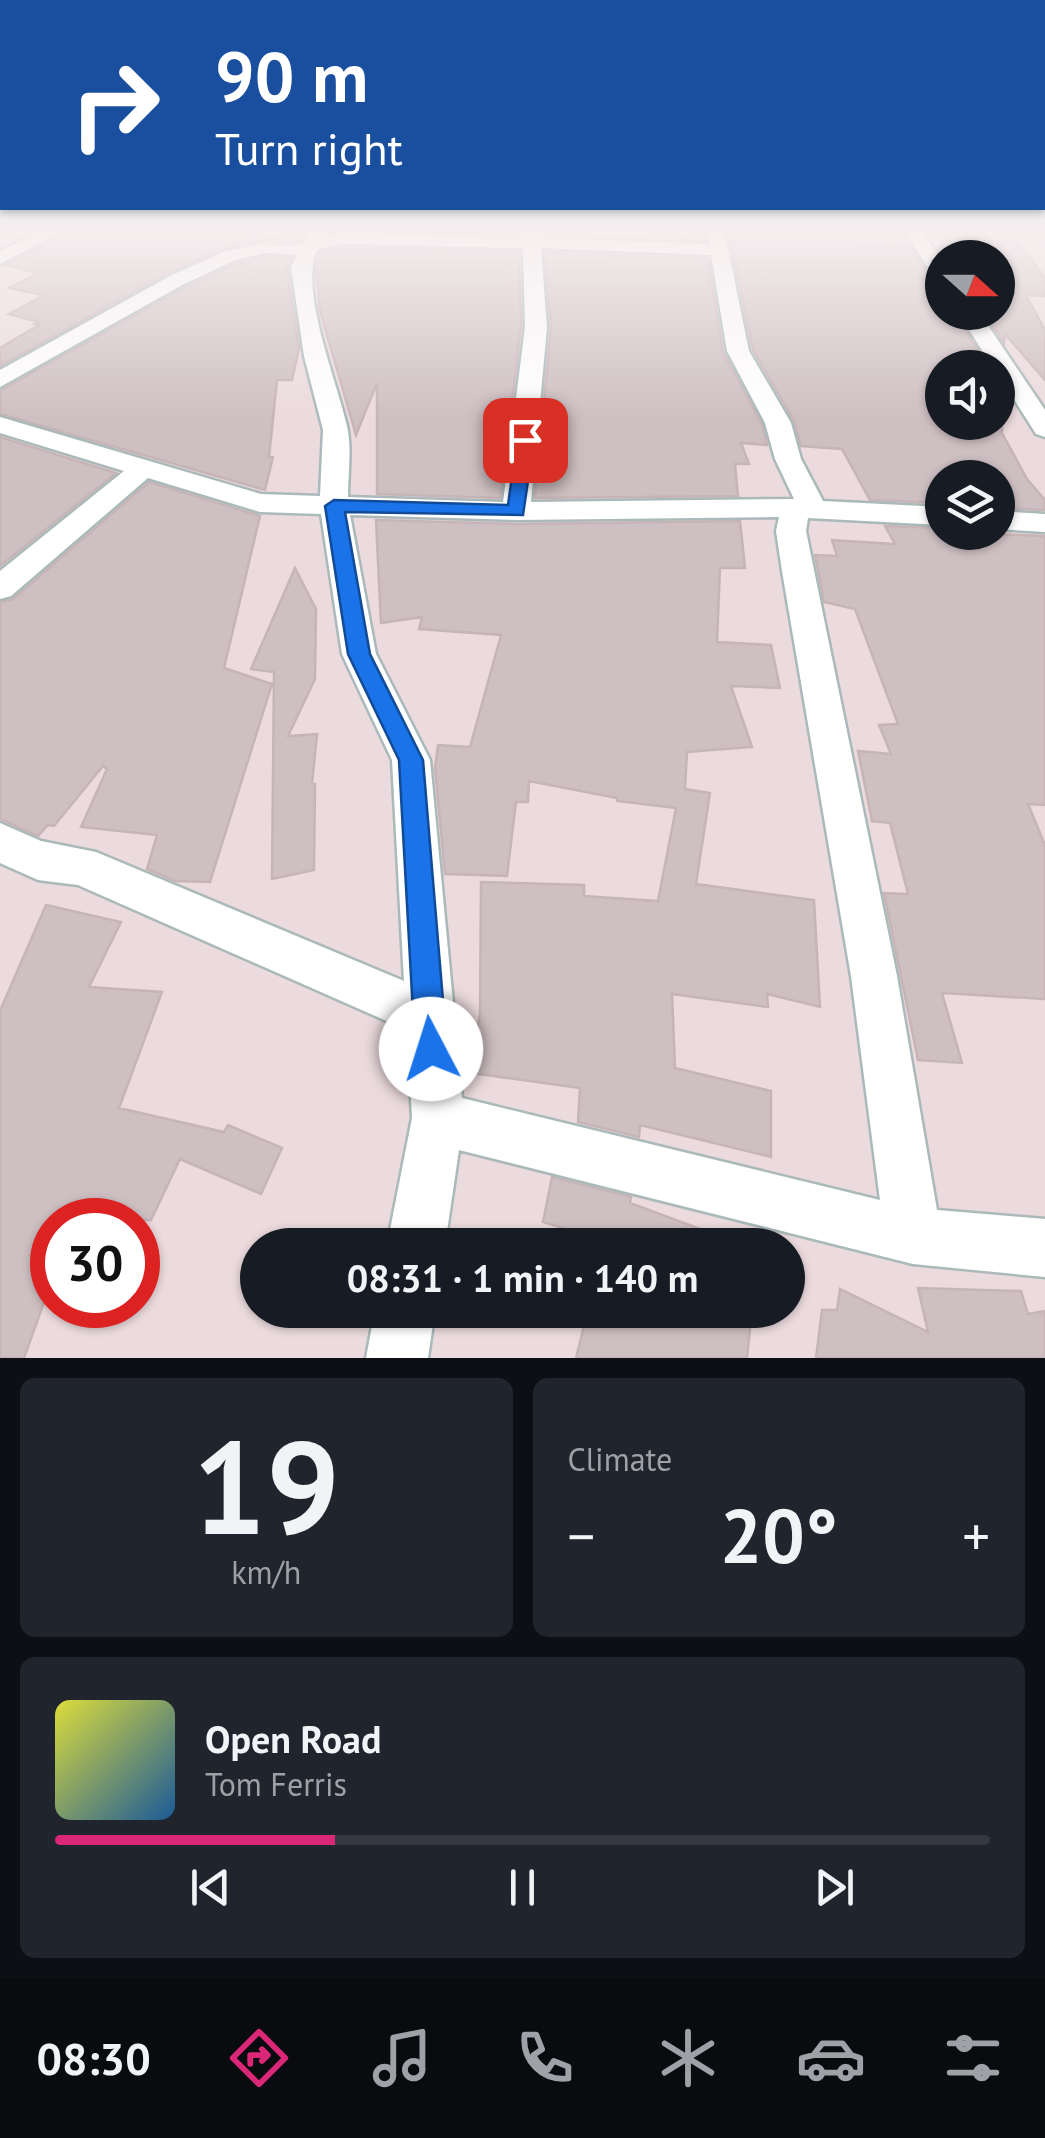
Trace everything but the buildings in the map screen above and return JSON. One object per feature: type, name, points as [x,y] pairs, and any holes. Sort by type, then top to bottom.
[{"type":"street","points":[[0,380],[156,291]]},
{"type":"street","points":[[308,291],[315,356],[336,430],[334,506],[359,654],[411,760],[438,1118],[419,1228]]},
{"type":"street","points":[[516,511],[536,327],[535,291]]},
{"type":"street","points":[[727,291],[738,351],[778,423],[804,508],[791,531],[797,572],[874,976],[913,1236]]},
{"type":"street","points":[[980,330],[1045,430]]},
{"type":"street","points":[[0,424],[260,503],[516,511],[804,508],[925,515]]},
{"type":"street","points":[[0,588],[142,470]]},
{"type":"street","points":[[1015,521],[1045,523]]},
{"type":"street","points":[[0,842],[38,860],[81,866],[428,1014]]},
{"type":"street","points":[[438,1118],[913,1236],[1045,1248]]},
{"type":"street","points":[[397,1358],[402,1328]]},
{"type":"route","points":[[431,1049],[411,760],[359,654],[334,506],[516,511],[525,440]]}]
